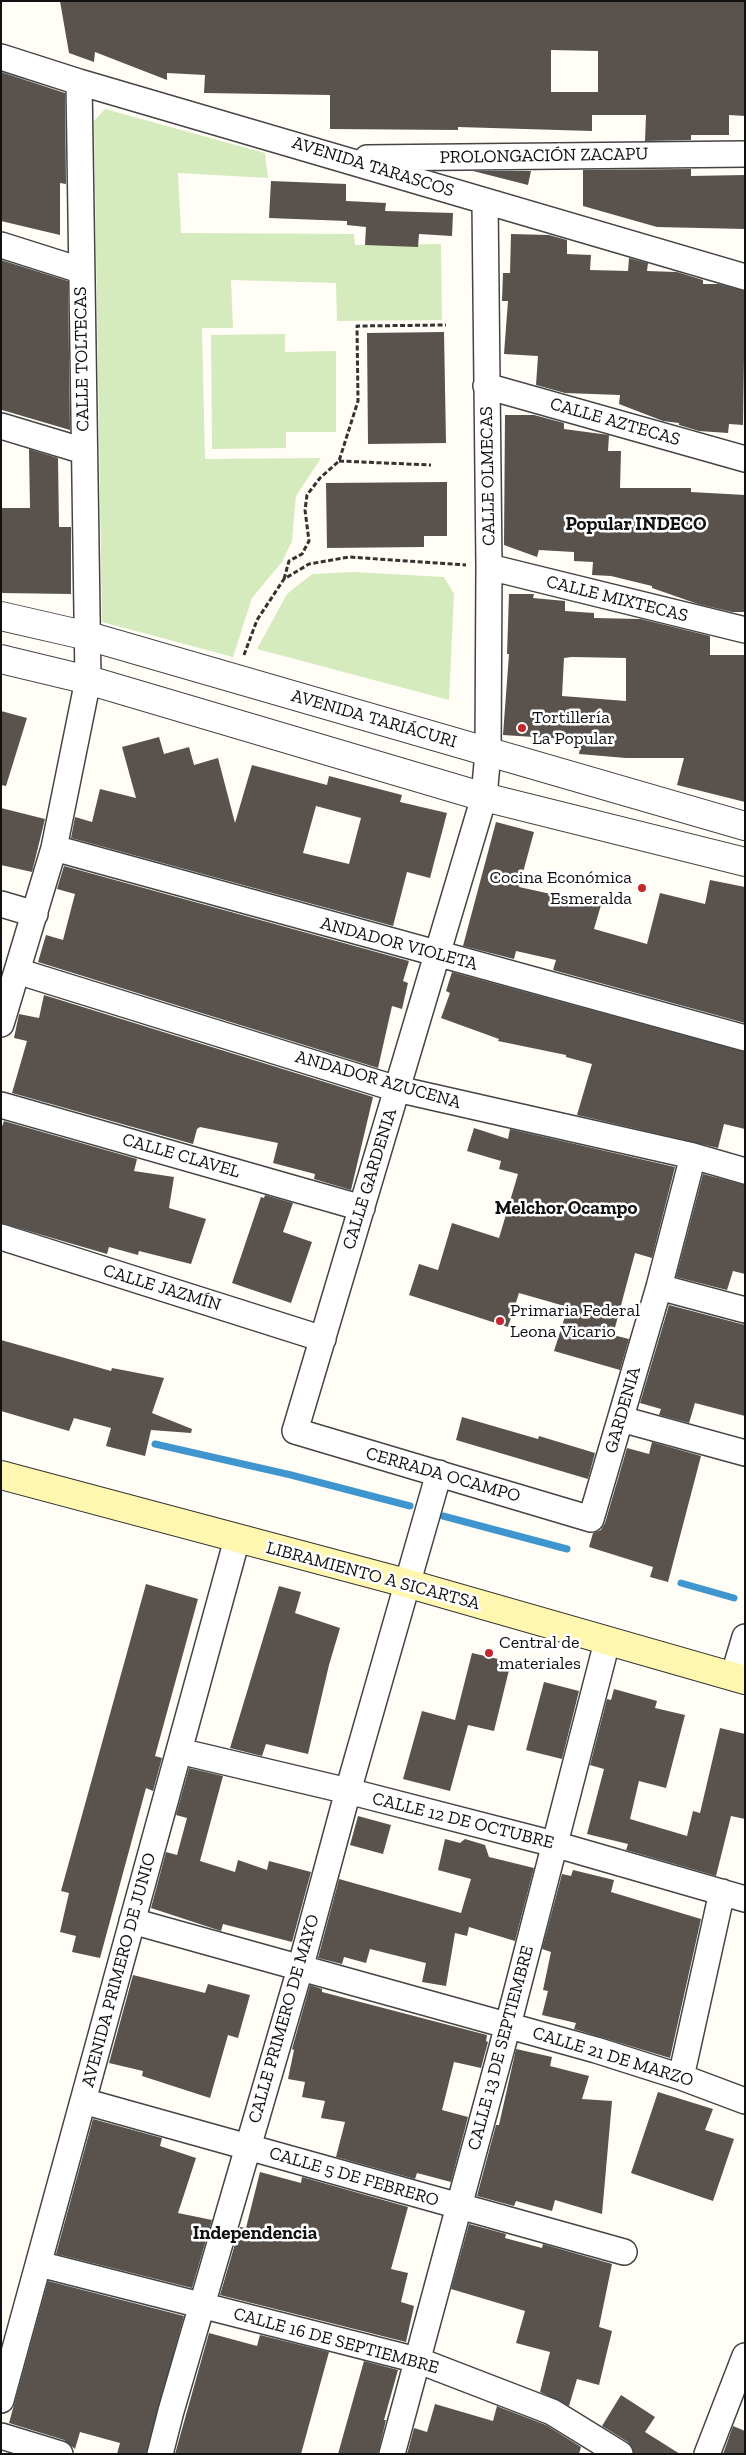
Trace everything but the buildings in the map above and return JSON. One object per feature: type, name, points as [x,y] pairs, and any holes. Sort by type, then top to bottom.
[{"type":"main road","name":"LIBRAMIENTO A SICARTSA","points":[[1,1475],[406,1583],[607,1642],[739,1678]]},
{"type":"street","name":"AVENIDA TARASCOS","points":[[1,57],[79,82],[344,158],[745,277]]},
{"type":"street","name":"CALLE TOLTECAS","points":[[1,1024],[54,848],[88,680],[80,270],[79,82]]},
{"type":"street","name":"PROLONGACIÓN ZACAPU","points":[[344,158],[745,154]]},
{"type":"street","name":"CALLE OLMECAS","points":[[485,201],[489,567],[488,752]]},
{"type":"street","points":[[1,244],[80,270]]},
{"type":"street","name":"CALLE AZTECAS","points":[[486,386],[745,459]]},
{"type":"street","points":[[1,426],[84,451]]},
{"type":"street","name":"CALLE MIXTECAS","points":[[489,567],[745,630]]},
{"type":"street","name":"AVENIDA TARIÁCURI","points":[[1,616],[88,636],[745,826]]},
{"type":"street","points":[[1,660],[88,680],[484,797],[745,862]]},
{"type":"street","name":"CALLE GARDENIA","points":[[294,1431],[484,797],[488,752]]},
{"type":"street","name":"ANDADOR VIOLETA","points":[[54,848],[745,1038]]},
{"type":"street","points":[[1,904],[35,914]]},
{"type":"street","name":"ANDADOR AZUCENA","points":[[17,971],[397,1089],[693,1156],[745,1171]]},
{"type":"street","name":"CALLE CLAVEL","points":[[1,1105],[362,1208]]},
{"type":"street","name":"GARDENIA","points":[[591,1519],[659,1287],[693,1156]]},
{"type":"street","name":"CALLE JAZMÍN","points":[[1,1237],[323,1339]]},
{"type":"street","points":[[659,1287],[745,1310]]},
{"type":"street","points":[[621,1420],[745,1453]]},
{"type":"street","name":"CERRADA OCAMPO","points":[[294,1431],[591,1519]]},
{"type":"street","name":"CALLE PRIMERO DE MAYO","points":[[160,2454],[300,1969],[406,1583],[439,1473]]},
{"type":"street","name":"AVENIDA PRIMERO DE JUNIO","points":[[1,2400],[237,1539]]},
{"type":"street","points":[[739,1678],[745,1637]]},
{"type":"street","name":"CALLE 13 DE SEPTIEMBRE","points":[[392,2454],[508,2025],[607,1642]]},
{"type":"street","name":"CALLE 12 DE OCTUBRE","points":[[179,1751],[348,1791],[554,1844],[733,1896]]},
{"type":"street","points":[[681,2077],[733,1896]]},
{"type":"street","name":"CALLE 21 DE MARZO","points":[[132,1921],[508,2025],[681,2077],[745,2101]]},
{"type":"street","name":"CALLE 5 DE FEBRERO","points":[[83,2101],[624,2252]]},
{"type":"street","name":"CALLE 16 DE SEPTIEMBRE","points":[[39,2264],[418,2360],[552,2412],[620,2454]]},
{"type":"street","points":[[707,2454],[745,2356]]},
{"type":"street","points":[[1,2436],[60,2454]]},
{"type":"path","points":[[236,679],[256,620],[284,579],[289,562],[302,554],[309,541],[305,510],[307,495],[320,478],[339,461],[358,401],[357,326],[446,325]]},
{"type":"path","points":[[339,461],[431,466]]},
{"type":"path","points":[[284,579],[309,564],[349,557],[489,567]]},
{"type":"green space","points":[[105,109],[265,153],[268,178],[178,173],[181,233],[354,234],[355,245],[441,244],[442,320],[337,321],[336,283],[231,280],[233,328],[202,328],[205,459],[321,458],[296,496],[292,541],[282,562],[252,598],[233,657],[102,622],[94,121]]},
{"type":"green space","points":[[285,334],[285,352],[336,351],[336,432],[286,432],[286,448],[212,449],[211,335]]},
{"type":"green space","points":[[354,572],[444,577],[454,594],[449,700],[257,649],[287,594],[312,574]]},
{"type":"waterway","points":[[155,1444],[291,1475],[410,1506]]},
{"type":"waterway","points":[[443,1516],[567,1549]]},
{"type":"waterway","points":[[681,1583],[734,1598]]},
{"type":"place","name":"Tortillería La Popular","points":[[522,728]]},
{"type":"place","name":"Cocina Económica Esmeralda","points":[[642,888]]},
{"type":"place","name":"Primaria Federal Leona Vicario","points":[[500,1321]]},
{"type":"place","name":"Central de materiales","points":[[489,1653]]},
{"type":"district","name":"Popular INDECO","points":[[636,525]]},
{"type":"district","name":"Melchor Ocampo","points":[[566,1209]]},
{"type":"district","name":"Independencia","points":[[255,2234]]}]
